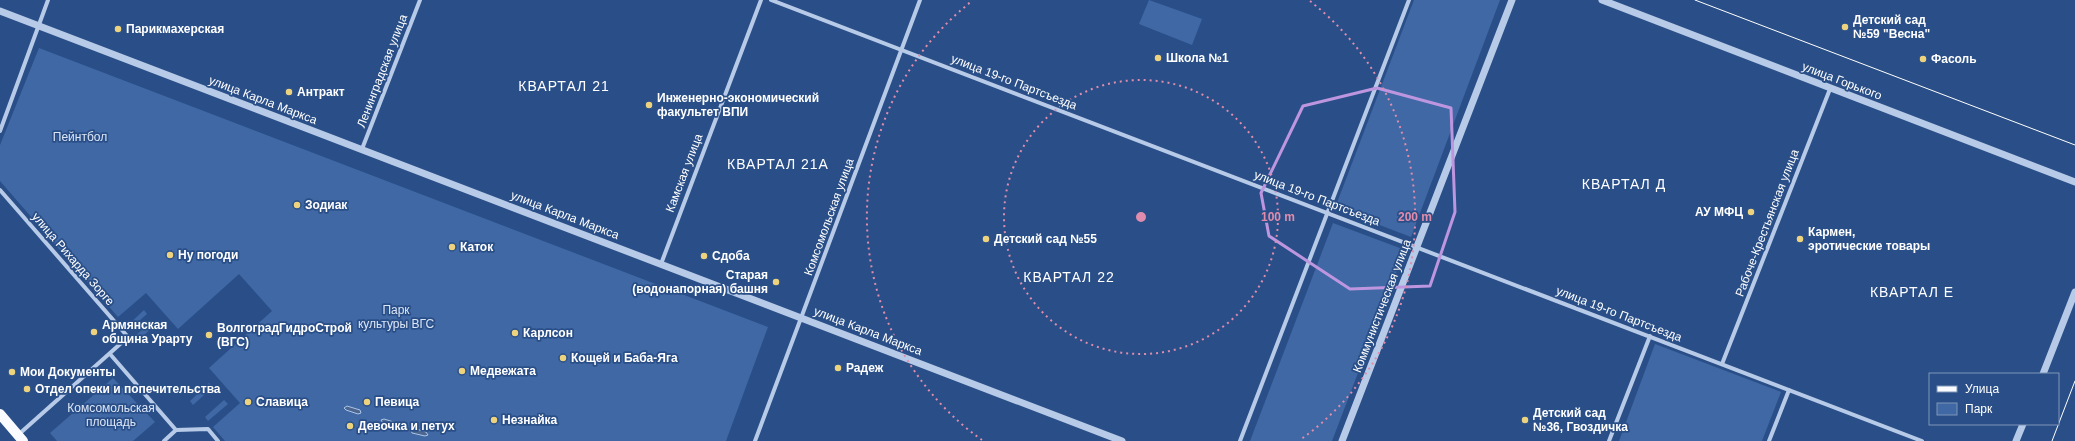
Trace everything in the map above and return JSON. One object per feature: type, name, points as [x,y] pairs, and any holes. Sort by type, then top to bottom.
[{"type":"main road","points":[[0,414],[21,438]]},
{"type":"street","points":[[0,130],[48,0]]},
{"type":"street","name":"Ленинградская улица","points":[[362,149],[420,0]]},
{"type":"street","name":"Камская улица","points":[[661,264],[761,0]]},
{"type":"street","name":"улица 19-го Партсъезда","points":[[771,0],[1922,441]]},
{"type":"street","name":"Комсомольская улица","points":[[755,441],[803,318],[920,0]]},
{"type":"street","points":[[1240,441],[1409,0]]},
{"type":"street","name":"Коммунистическая улица","points":[[1342,441],[1512,0]]},
{"type":"street","name":"улица Горького","points":[[1602,0],[2075,182]]},
{"type":"street","name":"улица Карла Маркса","points":[[0,11],[1122,441]]},
{"type":"street","name":"Рабоче-Крестьянская улица","points":[[1722,364],[1830,88]]},
{"type":"street","name":"улица Рихарда Зорге","points":[[0,190],[128,337],[110,354]]},
{"type":"street","points":[[2043,373],[2075,292]]},
{"type":"street","points":[[1609,441],[1650,336]]},
{"type":"street","points":[[21,438],[110,354],[176,430]]},
{"type":"street","points":[[1769,441],[1789,390]]},
{"type":"street","points":[[2016,441],[2023,425]]},
{"type":"street","points":[[164,441],[176,430],[208,429],[218,441]]},
{"type":"highlighted area","points":[[1377,88],[1451,108],[1455,212],[1430,286],[1350,289],[1269,236],[1261,193],[1303,106]]},
{"type":"green space","points":[[1149,0],[1202,19],[1192,45],[1139,24]]},
{"type":"green space","points":[[1414,0],[1500,0],[1411,237],[1335,208]]},
{"type":"green space","name":"Парк культуры ВГС","points":[[39,48],[768,327],[726,441],[225,441],[213,427],[240,403],[209,368],[272,311],[239,274],[178,329],[146,293],[118,317],[0,181],[0,145]]},
{"type":"green space","points":[[1333,223],[1405,250],[1332,441],[1250,441]]},
{"type":"green space","points":[[144,310],[147,314],[130,329],[127,326]]},
{"type":"green space","points":[[152,321],[156,324],[139,340],[135,336]]},
{"type":"green space","points":[[1655,344],[1781,392],[1762,441],[1619,441]]},
{"type":"green space","name":"Комсомольская площадь","points":[[113,378],[155,422],[133,441],[57,441],[50,433]]},
{"type":"green space","points":[[209,383],[213,387],[193,405],[190,401]]},
{"type":"green space","points":[[224,400],[228,404],[208,421],[205,417]]},
{"type":"shaded area","points":[[347,406],[360,410],[361,413],[358,414],[346,410],[344,408]]},
{"type":"shaded area","points":[[384,419],[397,423],[399,426],[396,427],[383,423],[381,420]]},
{"type":"shaded area","points":[[413,428],[426,432],[428,435],[425,436],[412,433],[411,430]]},
{"type":"tram line","points":[[1695,0],[2075,145]]},
{"type":"tram line","points":[[2059,423],[2075,381]]},
{"type":"tram line","points":[[2052,441],[2058,425]]},
{"type":"place","name":"Детский сад №59 \"Весна\"","points":[[1845,27]]},
{"type":"place","name":"Парикмахерская","points":[[118,29]]},
{"type":"place","name":"Школа №1","points":[[1158,58]]},
{"type":"place","name":"Фасоль","points":[[1923,59]]},
{"type":"place","name":"Антракт","points":[[289,92]]},
{"type":"place","name":"Инженерно-экономический факультет ВПИ","points":[[649,105]]},
{"type":"place","name":"Зодиак","points":[[297,205]]},
{"type":"place","name":"АУ МФЦ","points":[[1751,212]]},
{"type":"place","name":"Детский сад №55","points":[[986,239]]},
{"type":"place","name":"Кармен, эротические товары","points":[[1800,239]]},
{"type":"place","name":"Каток","points":[[452,247]]},
{"type":"place","name":"Ну погоди","points":[[170,255]]},
{"type":"place","name":"Сдоба","points":[[704,256]]},
{"type":"place","name":"Старая (водонапорная) башня","points":[[776,282]]},
{"type":"place","name":"Армянская община Урарту","points":[[94,332]]},
{"type":"place","name":"Карлсон","points":[[515,333]]},
{"type":"place","name":"ВолгоградГидроСтрой (ВГС)","points":[[209,335]]},
{"type":"place","name":"Кощей и Баба-Яга","points":[[563,358]]},
{"type":"place","name":"Радеж","points":[[838,368]]},
{"type":"place","name":"Медвежата","points":[[462,371]]},
{"type":"place","name":"Мои Документы","points":[[12,372]]},
{"type":"place","name":"Отдел опеки и попечительства","points":[[27,389]]},
{"type":"place","name":"Славица","points":[[248,402]]},
{"type":"place","name":"Певица","points":[[367,402]]},
{"type":"place","name":"Незнайка","points":[[494,420]]},
{"type":"place","name":"Детский сад №36, Гвоздичка","points":[[1525,420]]},
{"type":"place","name":"Девочка и петух","points":[[350,426]]},
{"type":"district","name":"КВАРТАЛ 21","points":[[564,86]]},
{"type":"district","name":"КВАРТАЛ 21А","points":[[778,164]]},
{"type":"district","name":"КВАРТАЛ Д","points":[[1624,184]]},
{"type":"district","name":"КВАРТАЛ 22","points":[[1069,277]]},
{"type":"district","name":"КВАРТАЛ Е","points":[[1912,292]]},
{"type":"park label","name":"Пейнтбол","points":[[80,137]]}]
